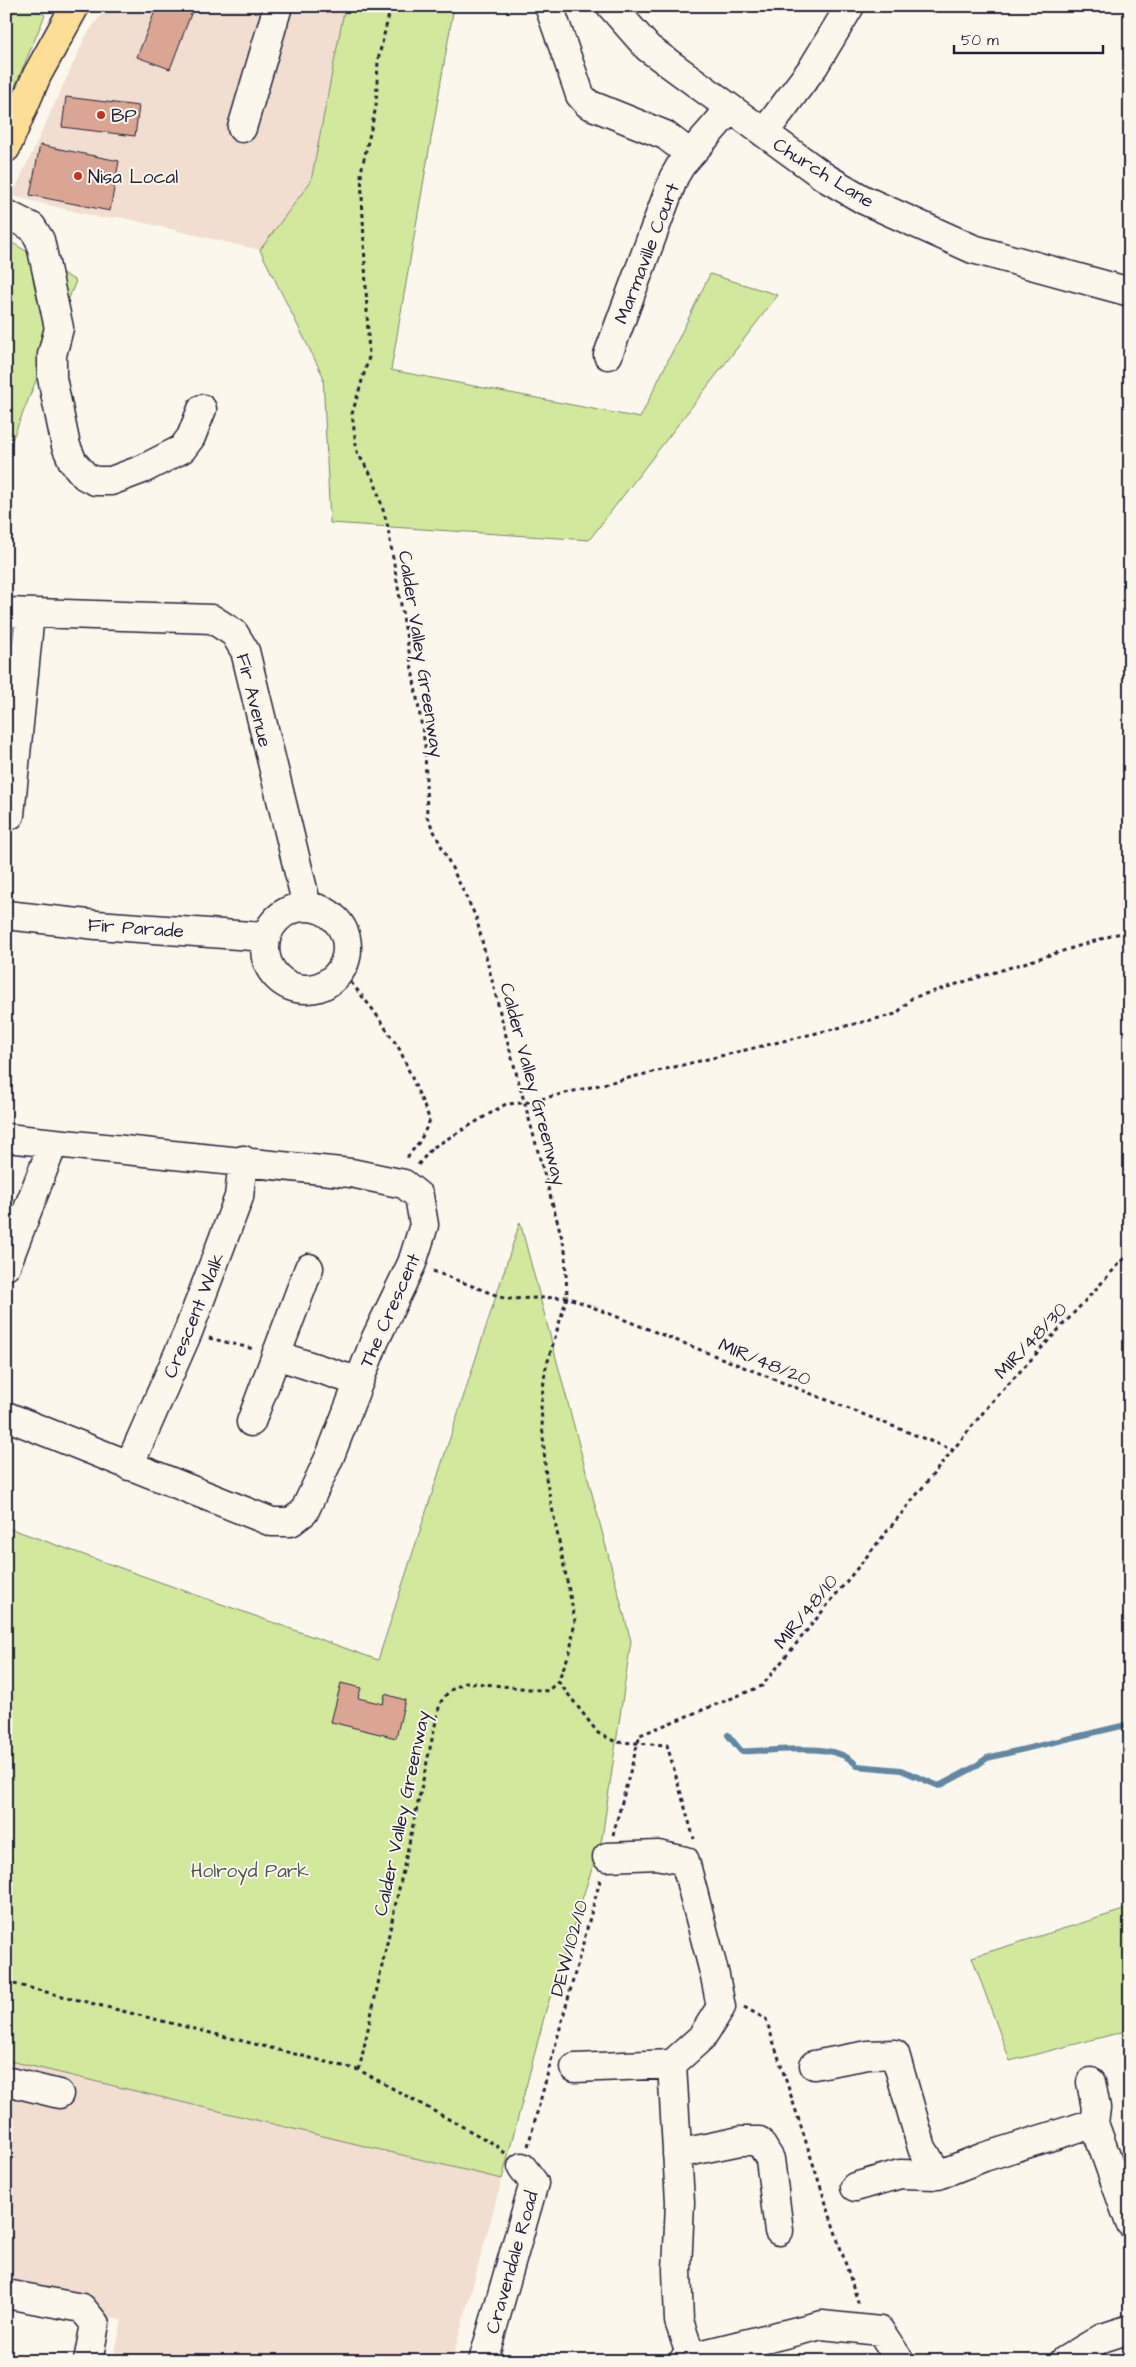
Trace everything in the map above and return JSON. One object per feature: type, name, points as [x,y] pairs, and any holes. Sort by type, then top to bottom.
[{"type":"highway","points":[[6,148],[37,75],[75,6]]},
{"type":"street","points":[[242,128],[278,6]]},
{"type":"street","points":[[550,6],[580,94],[588,104],[665,135],[690,154]]},
{"type":"street","name":"Church Lane","points":[[611,6],[648,48],[826,178],[864,200],[973,249],[1130,292]]},
{"type":"street","points":[[764,134],[814,66],[850,6]]},
{"type":"street","name":"Marmaville Court","points":[[608,355],[674,177],[690,154],[730,109]]},
{"type":"street","points":[[6,214],[32,227],[40,240],[58,328],[52,355],[52,378],[66,446],[74,462],[85,476],[96,481],[111,481],[143,469],[182,449],[191,437],[202,409]]},
{"type":"street","points":[[10,815],[18,613]]},
{"type":"street","name":"Fir Avenue","points":[[18,613],[212,619],[234,633],[245,652],[307,906]]},
{"type":"street","points":[[307,906],[319,908],[330,914],[339,923],[345,934],[346,958],[341,970],[332,980],[321,986],[308,989],[295,988],[283,983],[273,974],[267,963],[264,950],[265,937],[271,924],[281,914],[293,908],[307,906]]},
{"type":"street","name":"Fir Parade","points":[[6,915],[97,925],[265,937]]},
{"type":"street","points":[[6,1138],[53,1144],[243,1160],[351,1173],[404,1184]]},
{"type":"street","points":[[6,1266],[53,1144]]},
{"type":"street","name":"Crescent Walk","points":[[130,1466],[188,1332],[239,1197],[243,1160]]},
{"type":"street","name":"The Crescent","points":[[6,1416],[272,1522],[292,1522],[304,1512],[330,1456],[358,1380],[412,1263],[424,1225],[419,1196],[404,1184]]},
{"type":"street","points":[[251,1422],[310,1268]]},
{"type":"street","points":[[276,1356],[358,1380]]},
{"type":"street","points":[[575,2068],[672,2064],[702,2036],[721,2007],[715,1976],[684,1862],[658,1855],[607,1857]]},
{"type":"street","points":[[814,2065],[868,2054],[895,2054],[922,2148],[938,2175]]},
{"type":"street","points":[[672,2064],[680,2202],[677,2270],[678,2321],[687,2359],[746,2352],[822,2325],[880,2332],[900,2361]]},
{"type":"street","points":[[6,2081],[59,2094]]},
{"type":"street","points":[[1091,2082],[1096,2108],[1094,2122],[1130,2224]]},
{"type":"street","points":[[855,2187],[900,2174],[938,2175],[984,2157],[1094,2122]]},
{"type":"street","points":[[677,2154],[740,2141],[759,2142],[770,2159],[779,2230]]},
{"type":"street","name":"Cravendale Road","points":[[483,2361],[534,2183],[522,2167]]},
{"type":"street","points":[[6,2294],[82,2308],[95,2324],[88,2361]]},
{"type":"street","points":[[1064,2361],[1102,2338],[1130,2329]]},
{"type":"path","name":"Calder Valley Greenway","points":[[359,2070],[440,1703],[449,1691],[466,1682],[548,1691],[558,1681],[570,1652],[575,1620],[546,1478],[542,1407],[545,1371],[567,1297],[565,1249],[524,1103],[476,917],[427,817],[425,745],[387,523],[374,480],[357,452],[352,414],[369,356],[361,172],[376,107],[378,60],[392,6]]},
{"type":"path","points":[[404,1184],[432,1148],[506,1104],[524,1103],[896,1014],[912,998],[1130,930]]},
{"type":"path","points":[[341,970],[374,1011],[400,1050],[430,1120],[420,1141],[408,1156],[404,1184]]},
{"type":"path","name":"MIR/48/30","points":[[953,1450],[990,1404],[1130,1252]]},
{"type":"path","points":[[412,1263],[506,1299],[567,1297]]},
{"type":"path","name":"MIR/48/20","points":[[567,1297],[953,1450]]},
{"type":"path","points":[[188,1332],[276,1356]]},
{"type":"path","name":"MIR/48/10","points":[[640,1735],[762,1686],[953,1450]]},
{"type":"path","name":"DEW/102/10","points":[[522,2167],[640,1735]]},
{"type":"path","points":[[6,1982],[359,2070],[494,2144],[522,2167]]},
{"type":"shaded area","points":[[107,6],[345,6],[311,181],[260,250],[119,217],[101,218],[12,196],[86,36]]},
{"type":"shaded area","points":[[6,2060],[502,2179],[452,2361],[113,2361],[122,2320],[6,2296]]},
{"type":"green space","points":[[6,6],[30,6],[45,15],[6,108]]},
{"type":"green space","points":[[345,6],[454,6],[391,370],[640,418],[710,274],[778,295],[589,540],[330,523],[323,376],[260,250],[311,181]]},
{"type":"green space","points":[[6,239],[76,281],[6,455]]},
{"type":"green space","name":"Holroyd Park","points":[[520,1222],[631,1641],[602,1838],[546,2010],[502,2179],[6,2060],[6,1527],[378,1660]]},
{"type":"green space","points":[[1130,1908],[1130,2030],[1010,2061],[972,1957]]},
{"type":"building","points":[[157,6],[194,6],[170,69],[137,57]]},
{"type":"building","points":[[66,97],[139,106],[135,136],[62,127]]},
{"type":"building","points":[[40,145],[119,161],[110,211],[30,195]]},
{"type":"building","points":[[341,1683],[361,1688],[358,1698],[383,1704],[385,1694],[405,1700],[396,1738],[331,1722]]},
{"type":"waterway","points":[[728,1735],[741,1751],[820,1750],[847,1758],[857,1766],[901,1770],[939,1786],[973,1768],[987,1758],[1130,1724]]},
{"type":"place","name":"BP","points":[[101,115]]},
{"type":"place","name":"Nisa Local","points":[[78,176]]}]
